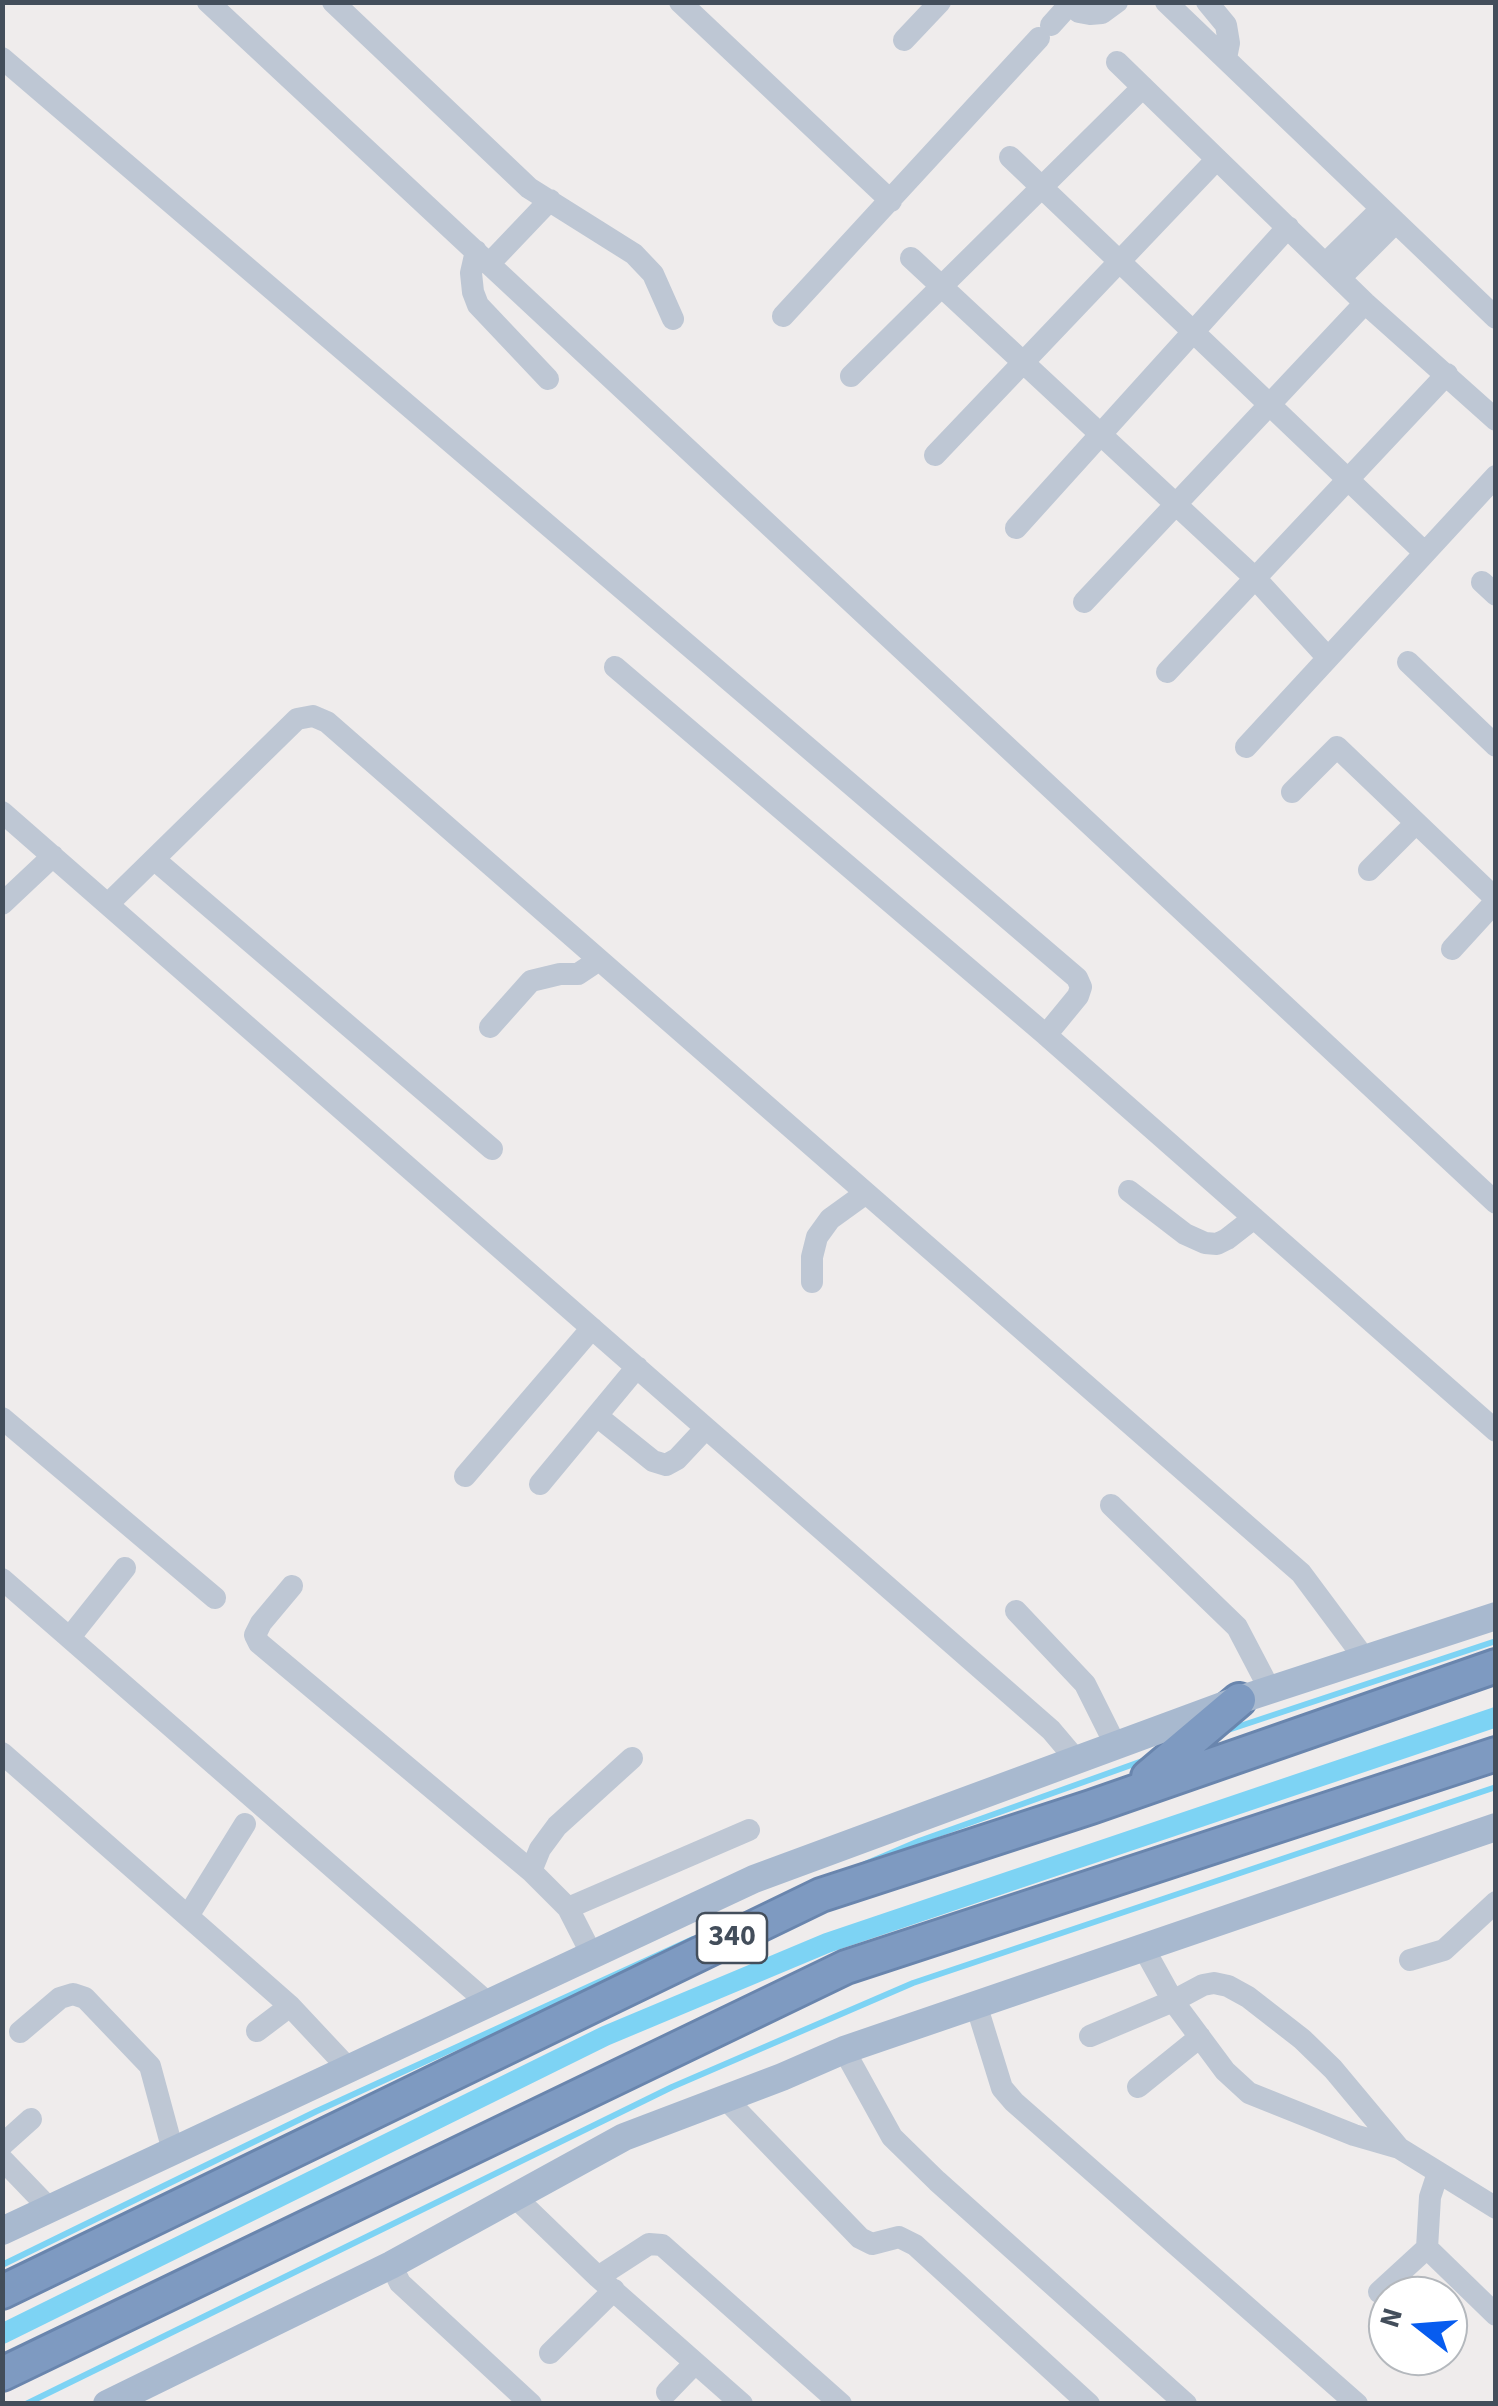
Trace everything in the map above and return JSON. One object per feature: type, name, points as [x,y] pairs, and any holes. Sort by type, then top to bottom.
[{"type":"highway","name":"340","points":[[2,2292],[821,1895],[1496,1666]]},
{"type":"highway","points":[[1134,1790],[1254,1695]]},
{"type":"highway","name":"340","points":[[2,2374],[846,1967],[1496,1754]]},
{"type":"main road","name":"340","points":[[2,2231],[754,1879],[1115,1744],[1496,1616]]},
{"type":"main road","points":[[107,2404],[392,2265],[624,2137],[844,2050],[1496,1826]]},
{"type":"street","points":[[208,2],[1496,1203]]},
{"type":"street","points":[[333,2],[529,188],[634,254],[653,274],[673,319]]},
{"type":"street","points":[[680,2],[891,201]]},
{"type":"street","points":[[904,40],[940,2]]},
{"type":"street","points":[[783,316],[1068,4],[1090,14],[1102,13],[1118,2]]},
{"type":"street","points":[[1166,2],[1496,318]]},
{"type":"street","points":[[1206,2],[1226,25],[1226,58]]},
{"type":"street","points":[[2,58],[1077,978],[1082,986],[1078,996],[1046,1035]]},
{"type":"street","points":[[1117,62],[1365,303],[1496,420]]},
{"type":"street","points":[[851,376],[1143,87]]},
{"type":"street","points":[[1010,157],[1424,554]]},
{"type":"street","points":[[935,456],[1217,159]]},
{"type":"street","points":[[548,379],[478,304],[470,273],[483,257],[550,200]]},
{"type":"street","points":[[1332,271],[1387,217]]},
{"type":"street","points":[[1016,528],[1288,228]]},
{"type":"street","points":[[911,258],[1255,578],[1328,658]]},
{"type":"street","points":[[1084,602],[1365,303]]},
{"type":"street","points":[[1167,672],[1447,374]]},
{"type":"street","points":[[1246,747],[1496,476]]},
{"type":"street","points":[[1408,662],[1496,746]]},
{"type":"street","points":[[615,667],[1046,1035],[1496,1431]]},
{"type":"street","points":[[108,904],[296,719],[313,716],[327,722],[1300,1573],[1365,1658]]},
{"type":"street","points":[[1292,792],[1337,747],[1496,900],[1452,949]]},
{"type":"street","points":[[2,812],[1051,1730],[1072,1756]]},
{"type":"street","points":[[1369,870],[1416,824]]},
{"type":"street","points":[[2,904],[53,856]]},
{"type":"street","points":[[155,860],[492,1149]]},
{"type":"street","points":[[490,1027],[532,981],[588,971],[600,960]]},
{"type":"street","points":[[1129,1190],[1186,1234],[1205,1243],[1217,1244],[1227,1239],[1254,1218]]},
{"type":"street","points":[[812,1282],[817,1238],[830,1220],[866,1193]]},
{"type":"street","points":[[465,1476],[592,1328]]},
{"type":"street","points":[[540,1484],[637,1368]]},
{"type":"street","points":[[597,1416],[653,1461],[666,1465],[677,1459],[706,1428]]},
{"type":"street","points":[[2,1418],[215,1598]]},
{"type":"street","points":[[1111,1505],[1237,1627],[1254,1695]]},
{"type":"street","points":[[70,1637],[125,1568]]},
{"type":"street","points":[[2,1579],[488,2004]]},
{"type":"street","points":[[292,1586],[262,1622],[255,1635],[259,1643],[531,1871],[568,1908],[592,1955]]},
{"type":"street","points":[[1016,1611],[1085,1684],[1115,1744]]},
{"type":"street","points":[[2,1753],[290,2006],[349,2068]]},
{"type":"street","points":[[531,1871],[557,1826],[632,1758]]},
{"type":"street","points":[[188,1916],[245,1824]]},
{"type":"street","points":[[568,1908],[749,1830]]},
{"type":"street","points":[[1410,1960],[1444,1950],[1496,1902]]},
{"type":"street","points":[[1143,1947],[1173,2001],[1225,2071],[1248,2094],[1399,2148],[1496,2208]]},
{"type":"street","points":[[1090,2036],[1214,1983],[1248,1997],[1302,2040],[1333,2069],[1399,2148]]},
{"type":"street","points":[[20,2032],[60,1998],[73,1994],[85,1998],[150,2066],[173,2151]]},
{"type":"street","points":[[976,2004],[1002,2088],[1014,2102],[1357,2404]]},
{"type":"street","points":[[258,2031],[290,2006]]},
{"type":"street","points":[[1138,2087],[1200,2037]]},
{"type":"street","points":[[844,2050],[892,2137],[1186,2404]]},
{"type":"street","points":[[725,2098],[860,2238],[872,2244],[899,2237],[915,2245],[1088,2404]]},
{"type":"street","points":[[2,2145],[31,2119]]},
{"type":"street","points":[[2,2159],[50,2209]]},
{"type":"street","points":[[1397,2276],[1427,2248],[1430,2197],[1438,2173]]},
{"type":"street","points":[[514,2196],[606,2284],[742,2404]]},
{"type":"street","points":[[550,2354],[606,2284],[649,2244],[662,2245],[841,2404]]},
{"type":"street","points":[[1427,2248],[1496,2316]]},
{"type":"street","points":[[392,2265],[400,2283],[530,2404]]},
{"type":"street","points":[[667,2392],[695,2362]]},
{"type":"waterway","points":[[1225,1731],[1496,1641]]},
{"type":"waterway","points":[[2,2334],[605,2036],[827,1943],[1496,1717]]},
{"type":"waterway","points":[[865,1864],[1148,1759]]},
{"type":"waterway","points":[[26,2404],[672,2087],[913,1983],[1496,1787]]},
{"type":"waterway","points":[[2,2265],[317,2111],[693,1939]]}]
